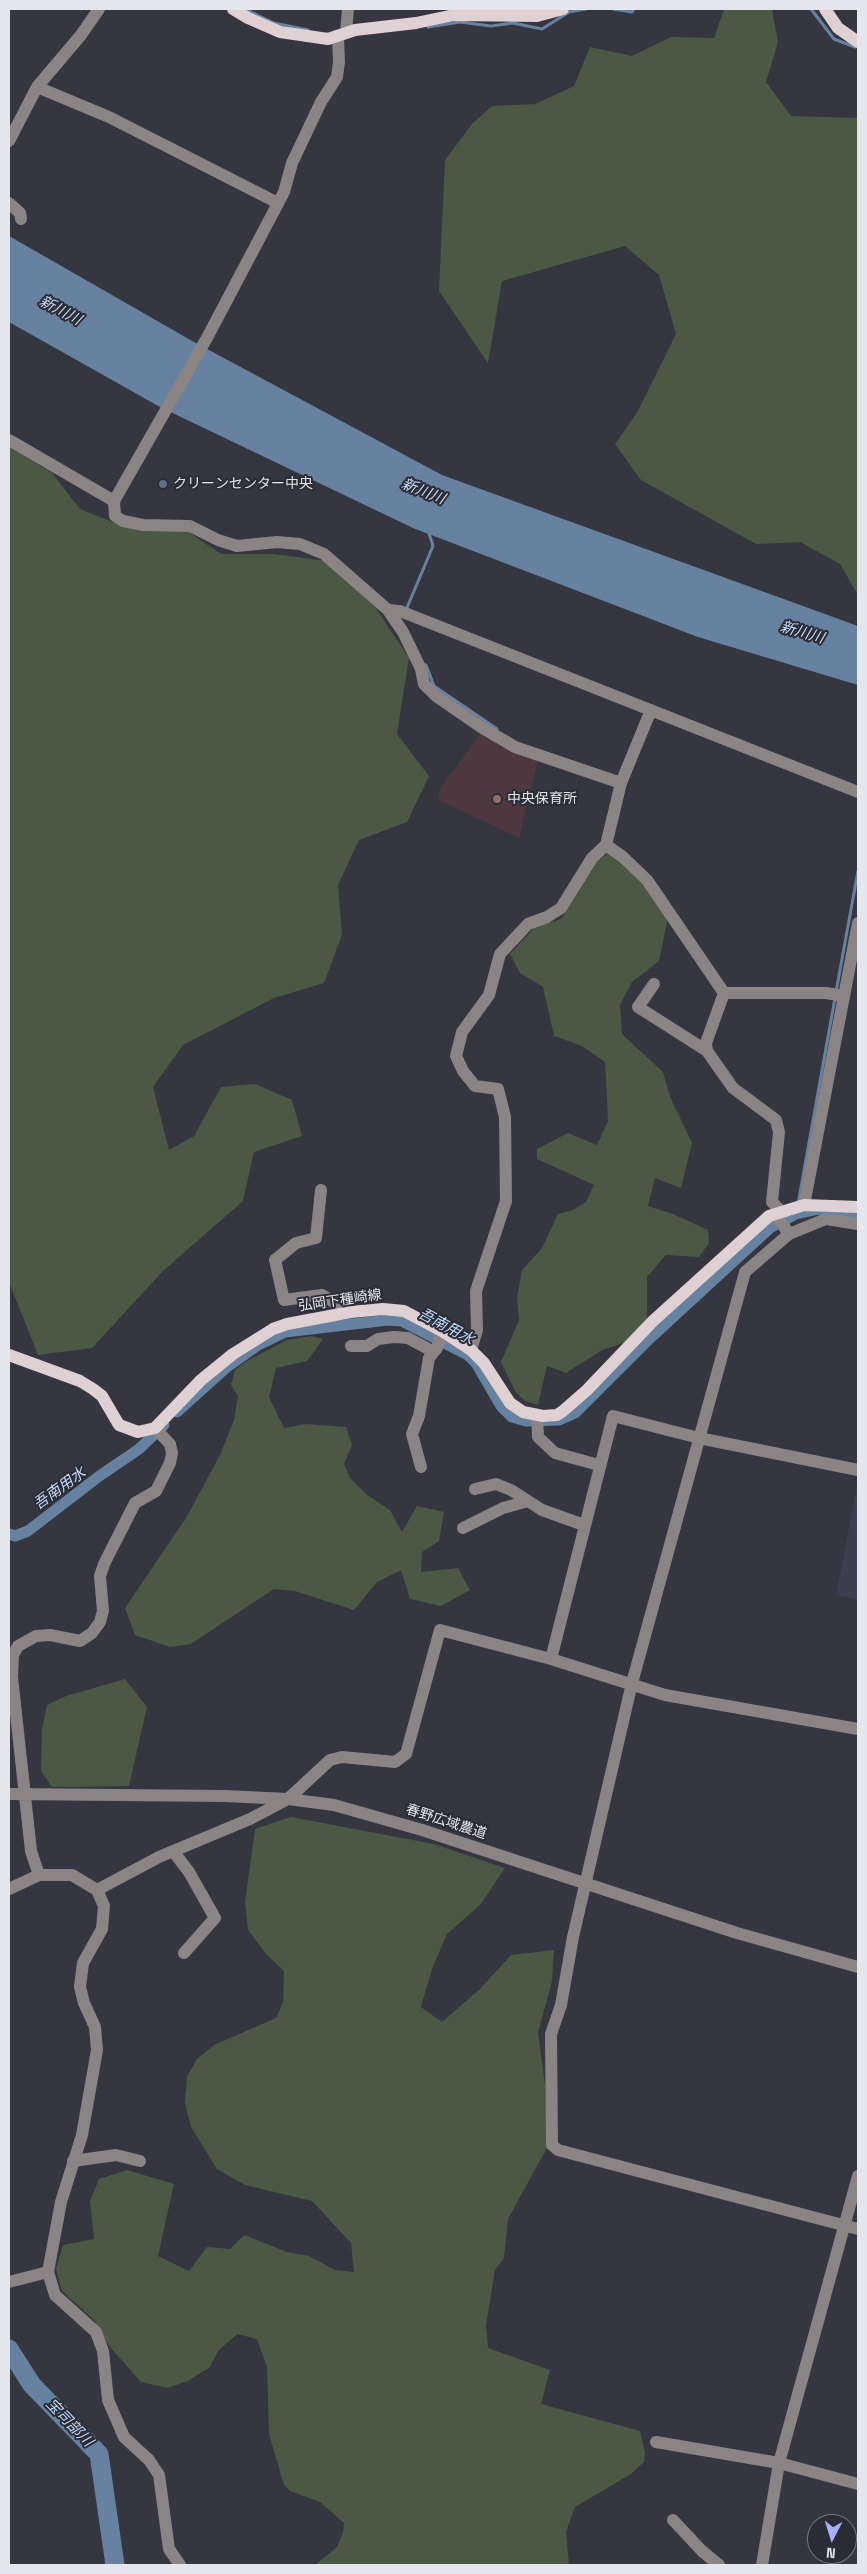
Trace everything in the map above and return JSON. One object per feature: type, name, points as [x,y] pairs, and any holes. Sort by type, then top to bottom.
[{"type":"main road","points":[[233,9],[280,32],[312,38],[416,23],[454,15],[488,17],[554,10]]},
{"type":"main road","points":[[825,9],[838,28],[858,42]]},
{"type":"main road","points":[[536,1421],[563,1412],[652,1321],[769,1216],[782,1214],[804,1205],[858,1207]]},
{"type":"main road","name":"弘岡下種崎線","points":[[159,1432],[201,1380],[233,1354],[262,1335],[287,1324],[350,1312],[383,1309],[404,1311],[438,1342],[471,1350],[484,1363],[510,1403],[536,1421]]},
{"type":"main road","points":[[9,1355],[80,1381],[93,1389],[102,1396],[119,1425],[138,1432],[159,1432]]},
{"type":"street","points":[[9,140],[38,87],[81,35],[98,9]]},
{"type":"street","points":[[348,9],[342,34],[337,77],[321,102],[292,163],[284,192],[276,202],[208,336],[114,501],[115,516],[123,521],[190,526],[218,540],[237,546],[277,542],[300,544],[324,554],[388,610],[403,632],[421,669],[424,684],[436,696],[481,727],[516,747],[621,783]]},
{"type":"street","points":[[38,87],[109,118],[276,202]]},
{"type":"street","points":[[9,203],[20,214],[21,219]]},
{"type":"street","points":[[9,440],[114,501]]},
{"type":"street","points":[[388,610],[400,611],[858,792]]},
{"type":"street","points":[[471,1350],[477,1330],[476,1291],[506,1201],[505,1117],[498,1089],[475,1086],[462,1071],[456,1056],[462,1032],[489,995],[500,954],[528,924],[548,917],[561,908],[592,858],[606,845],[621,783],[651,710]]},
{"type":"street","points":[[606,845],[624,857],[647,880],[724,993]]},
{"type":"street","points":[[804,1205],[844,996],[857,941],[858,923]]},
{"type":"street","points":[[654,984],[638,1007],[707,1051],[733,1088],[776,1120],[779,1132],[772,1202],[782,1214],[788,1233]]},
{"type":"street","points":[[724,993],[826,993],[844,996]]},
{"type":"street","points":[[707,1051],[706,1043],[724,993]]},
{"type":"street","points":[[321,1190],[316,1238],[296,1243],[275,1260],[284,1300],[322,1295],[350,1312]]},
{"type":"street","points":[[858,1224],[826,1219],[788,1233],[745,1272],[632,1684],[580,1882],[561,2005],[551,2034],[552,2145],[558,2150],[858,2229]]},
{"type":"street","points":[[351,1346],[367,1346],[378,1339],[394,1337],[438,1342],[429,1358],[419,1416],[412,1434],[420,1467]]},
{"type":"street","points":[[551,1659],[613,1416],[699,1438],[858,1470]]},
{"type":"street","points":[[536,1421],[538,1436],[555,1453],[599,1465]]},
{"type":"street","points":[[39,1876],[31,1851],[12,1677],[12,1655],[18,1646],[36,1636],[50,1635],[80,1641],[92,1633],[100,1622],[103,1611],[100,1576],[104,1564],[135,1504],[156,1490],[170,1463],[172,1453],[159,1432]]},
{"type":"street","points":[[475,1489],[496,1484],[512,1490],[542,1510],[584,1525]]},
{"type":"street","points":[[463,1528],[502,1508],[528,1501]]},
{"type":"street","points":[[97,1890],[173,1851],[250,1819],[288,1799],[330,1760],[342,1757],[395,1762],[406,1754],[440,1630],[551,1659],[665,1695],[858,1729]]},
{"type":"street","name":"春野広域農道","points":[[9,1794],[225,1796],[288,1799],[334,1805],[372,1815],[737,1934],[858,1967]]},
{"type":"street","points":[[173,1851],[189,1872],[215,1918],[184,1953]]},
{"type":"street","points":[[9,1888],[39,1876],[72,1875],[97,1890],[104,1906],[102,1929],[83,1964],[80,1987],[84,2003],[95,2026],[96,2050],[82,2135],[61,2202],[48,2272],[55,2296],[96,2332],[103,2351],[108,2400],[124,2437],[149,2460],[159,2474],[169,2549],[180,2565]]},
{"type":"street","points":[[73,2161],[116,2155],[140,2160]]},
{"type":"street","points":[[762,2565],[779,2463],[858,2176]]},
{"type":"street","points":[[9,2282],[48,2272]]},
{"type":"street","points":[[656,2442],[779,2463],[858,2484]]},
{"type":"street","points":[[673,2520],[702,2551],[719,2565]]},
{"type":"shaded area","points":[[481,733],[538,761],[519,838],[439,800],[439,790]]},
{"type":"shaded area","points":[[858,1482],[858,1600],[836,1595]]},
{"type":"green space","points":[[724,9],[772,9],[778,42],[766,82],[791,116],[858,118],[858,595],[840,564],[800,542],[756,544],[641,480],[615,444],[638,411],[676,334],[659,275],[625,246],[502,281],[488,363],[439,291],[445,160],[472,124],[492,106],[535,104],[574,86],[590,47],[632,56],[671,37],[714,38]]},
{"type":"green space","points":[[9,447],[52,473],[80,509],[128,528],[180,526],[221,554],[274,554],[327,561],[371,601],[409,658],[397,734],[429,776],[407,822],[359,840],[338,885],[342,935],[324,983],[274,998],[183,1045],[153,1087],[169,1150],[194,1136],[221,1087],[255,1084],[292,1100],[302,1136],[254,1152],[243,1201],[163,1271],[92,1348],[38,1355],[9,1282]]},
{"type":"green space","points":[[611,851],[627,862],[668,917],[659,961],[632,982],[620,1005],[622,1034],[663,1072],[670,1097],[692,1143],[681,1188],[655,1178],[648,1206],[673,1214],[708,1230],[709,1243],[699,1257],[666,1255],[647,1277],[647,1324],[623,1343],[602,1350],[566,1373],[547,1366],[538,1405],[525,1401],[515,1391],[501,1362],[519,1320],[517,1298],[522,1270],[542,1248],[558,1214],[573,1210],[586,1202],[594,1185],[537,1159],[537,1149],[568,1133],[597,1145],[608,1121],[605,1062],[582,1046],[554,1036],[543,987],[520,973],[510,954],[535,927],[561,919],[579,891],[585,871]]},
{"type":"green space","points":[[311,1336],[323,1339],[307,1361],[276,1368],[269,1397],[284,1428],[306,1424],[346,1427],[352,1445],[344,1464],[350,1478],[366,1494],[390,1510],[402,1532],[417,1506],[444,1512],[439,1541],[422,1552],[421,1572],[458,1568],[470,1590],[441,1606],[410,1599],[401,1570],[377,1582],[354,1610],[295,1591],[274,1589],[191,1644],[170,1647],[135,1635],[125,1608],[186,1518],[220,1455],[234,1420],[238,1396],[231,1385],[235,1370],[245,1362],[287,1340]]},
{"type":"green space","points":[[125,1679],[147,1707],[129,1786],[52,1787],[41,1771],[42,1730],[47,1705],[66,1696]]},
{"type":"green space","points":[[291,1817],[434,1844],[505,1868],[481,1904],[447,1934],[432,1969],[421,2007],[442,2022],[480,1989],[511,1955],[554,1950],[552,1981],[538,2033],[545,2085],[548,2146],[508,2219],[504,2258],[495,2270],[486,2325],[488,2348],[550,2370],[541,2404],[640,2431],[645,2453],[644,2462],[631,2474],[575,2507],[566,2532],[569,2565],[315,2565],[337,2547],[343,2532],[344,2523],[320,2502],[290,2491],[284,2485],[269,2434],[267,2367],[257,2339],[237,2334],[218,2351],[210,2367],[188,2381],[167,2388],[141,2382],[110,2347],[93,2319],[62,2291],[56,2269],[63,2245],[94,2239],[90,2201],[99,2179],[127,2170],[174,2184],[158,2256],[189,2271],[207,2247],[230,2249],[244,2235],[287,2252],[309,2256],[335,2270],[354,2272],[351,2243],[312,2201],[245,2185],[217,2169],[191,2127],[185,2103],[187,2077],[197,2059],[214,2045],[276,2018],[283,2002],[284,1971],[266,1954],[248,1930],[245,1902],[255,1829]]},
{"type":"water","name":"新川川","points":[[9,236],[194,342],[442,475],[858,626],[858,685],[698,637],[413,528],[160,407],[9,322]]},
{"type":"waterway","points":[[245,9],[274,23],[308,30]]},
{"type":"waterway","points":[[428,27],[460,22],[491,26],[513,23],[542,29],[569,12],[586,9]]},
{"type":"waterway","points":[[613,9],[632,12],[634,9]]},
{"type":"waterway","points":[[811,9],[834,39],[855,47]]},
{"type":"waterway","points":[[406,610],[433,546],[428,530]]},
{"type":"waterway","points":[[426,665],[434,686],[497,729]]},
{"type":"waterway","points":[[836,992],[858,871]]},
{"type":"waterway","points":[[798,1204],[835,998]]},
{"type":"waterway","name":"吾南用水","points":[[177,1412],[227,1367],[258,1345],[285,1332],[388,1320],[402,1321],[468,1355],[476,1363],[501,1406],[512,1417],[526,1421],[559,1420],[575,1413],[645,1343],[770,1228],[796,1214],[819,1209],[858,1214]]},
{"type":"waterway","name":"吾南用水","points":[[9,1534],[15,1536],[28,1531],[98,1477],[139,1449],[164,1425]]},
{"type":"waterway","name":"宝司部川","points":[[9,2349],[32,2385],[99,2454],[115,2565]]},
{"type":"place","name":"クリーンセンター中央","points":[[163,484]]},
{"type":"place","name":"中央保育所","points":[[497,799]]}]
